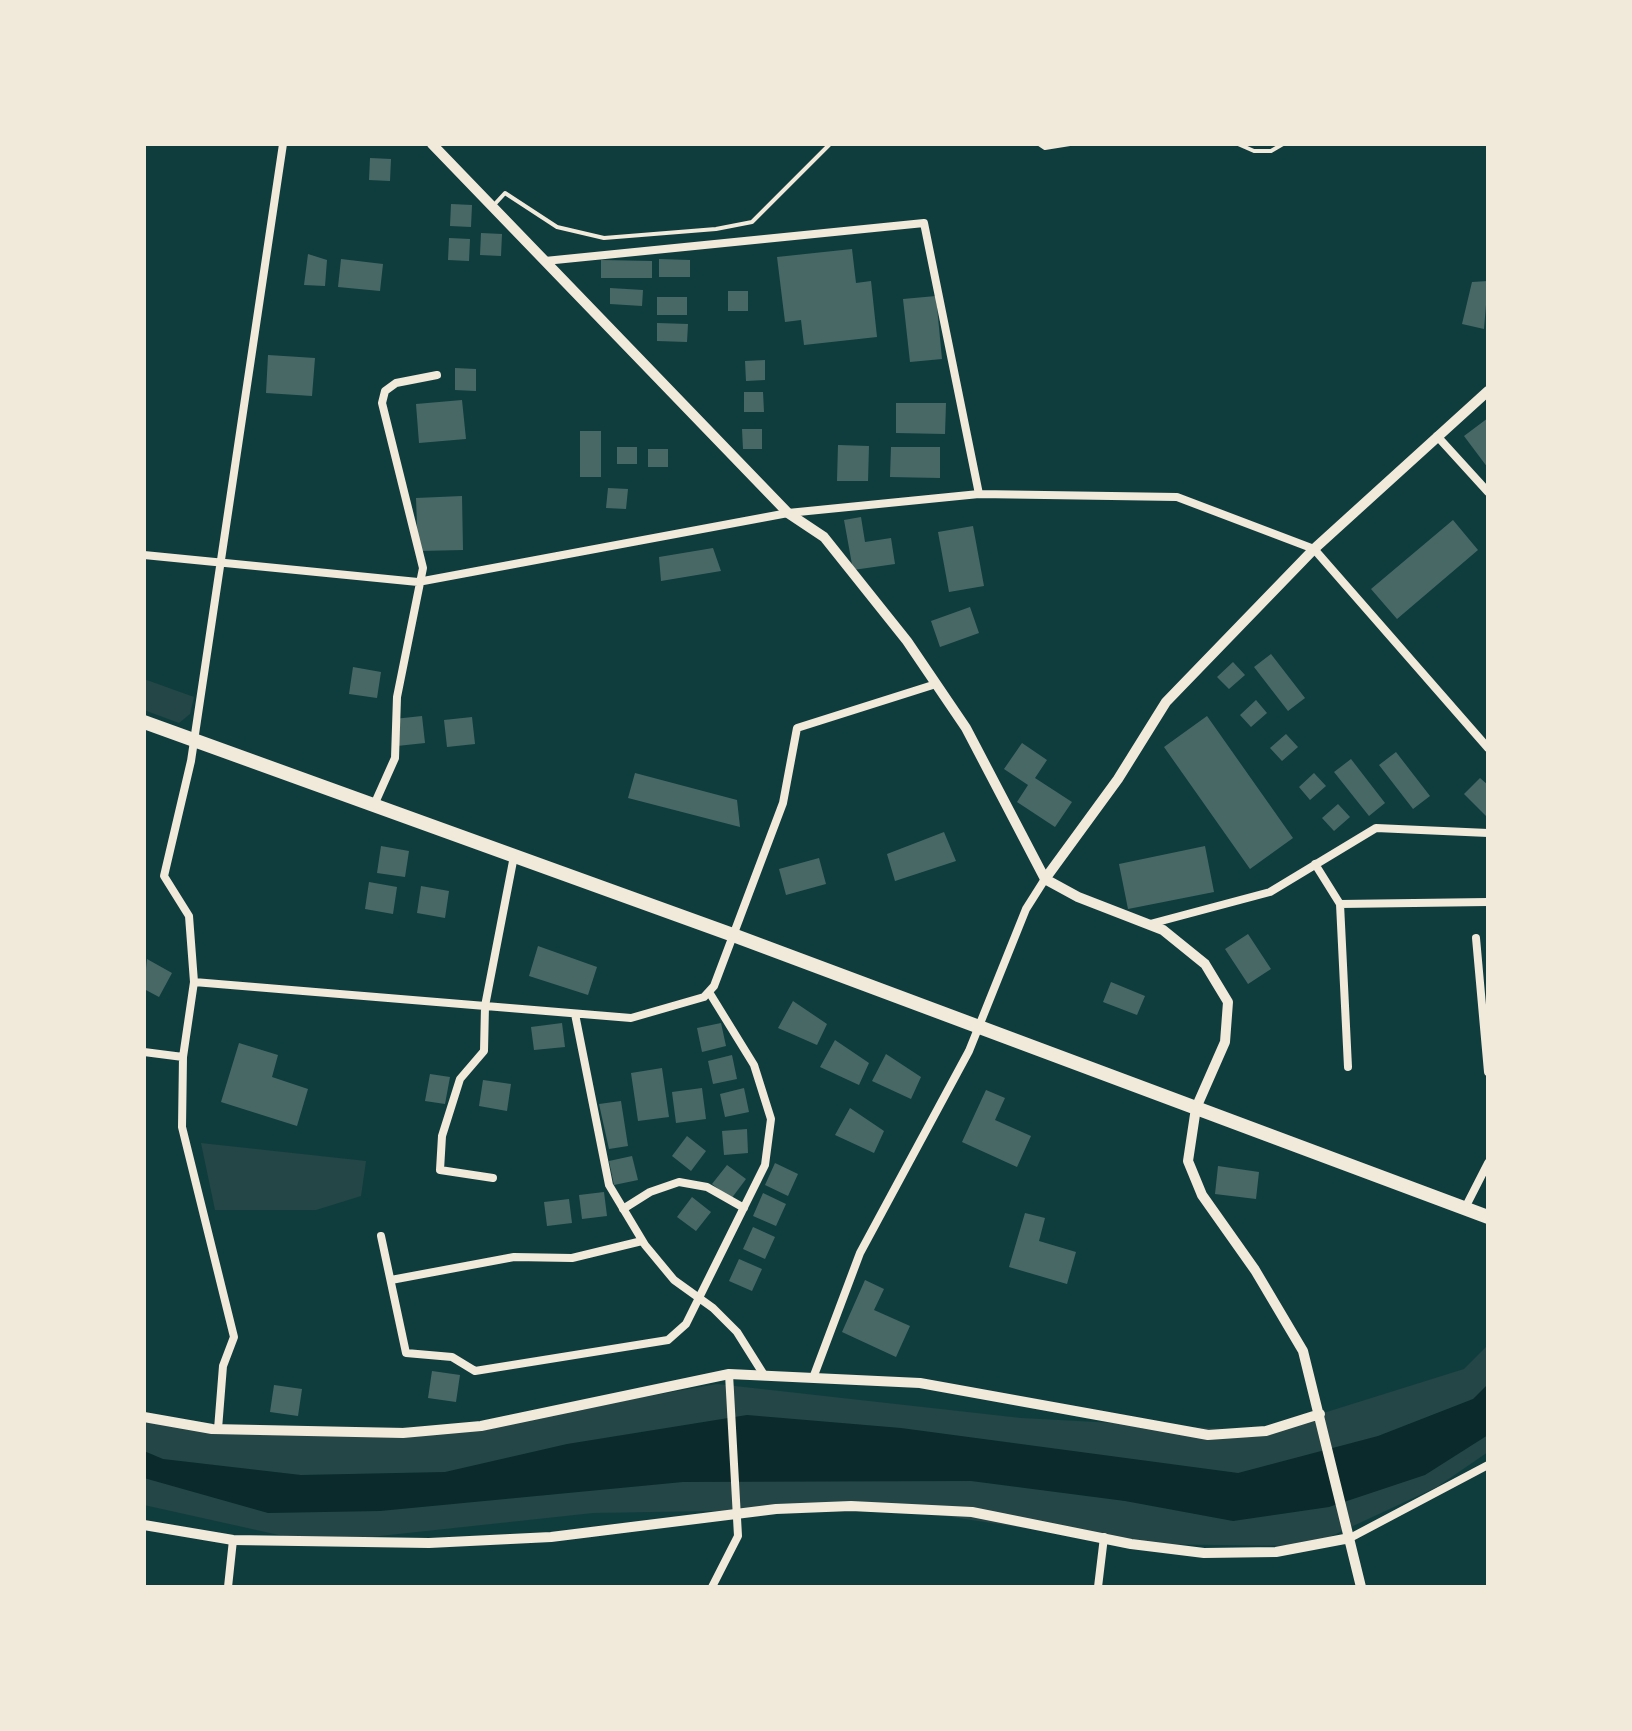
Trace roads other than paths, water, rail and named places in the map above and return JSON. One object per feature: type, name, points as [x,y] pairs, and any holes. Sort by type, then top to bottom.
[{"type":"highway","points":[[144,722],[733,935],[1488,1217]]},
{"type":"street","points":[[218,1429],[223,1366],[234,1337],[182,1127],[183,1057],[194,982],[189,916],[164,876],[195,740],[283,144]]},
{"type":"street","points":[[432,144],[788,513],[824,537],[907,641],[966,728],[1045,879],[1078,897],[1163,930],[1205,964],[1228,1002],[1225,1042],[1196,1108],[1188,1161],[1202,1195],[1255,1270],[1303,1351],[1361,1587]]},
{"type":"street","points":[[545,261],[924,223],[979,494]]},
{"type":"street","points":[[374,805],[395,758],[397,697],[423,568],[382,403],[385,391],[396,383],[437,375]]},
{"type":"street","points":[[813,1378],[860,1253],[980,1029],[1026,909],[1118,779],[1166,702],[1314,549],[1488,391]]},
{"type":"street","points":[[1437,436],[1488,492]]},
{"type":"street","points":[[144,555],[418,582],[788,513],[979,494],[1177,497],[1314,549],[1486,743]]},
{"type":"street","points":[[194,982],[631,1018],[704,997],[709,992],[733,935],[783,803],[797,728],[936,684]]},
{"type":"street","points":[[1150,924],[1270,892],[1376,828],[1488,833]]},
{"type":"street","points":[[493,1178],[440,1170],[442,1136],[460,1079],[484,1051],[485,1006],[514,856]]},
{"type":"street","points":[[1315,864],[1340,904],[1348,1067]]},
{"type":"street","points":[[1340,904],[1488,902]]},
{"type":"street","points":[[1476,938],[1488,1072]]},
{"type":"street","points":[[381,1236],[406,1353],[452,1357],[475,1371],[668,1340],[686,1324],[765,1165],[771,1119],[754,1065],[709,992]]},
{"type":"street","points":[[575,1014],[609,1185],[642,1241],[674,1280],[737,1332],[764,1375]]},
{"type":"street","points":[[144,1052],[183,1057]]},
{"type":"street","points":[[1465,1208],[1488,1163]]},
{"type":"street","points":[[623,1209],[650,1192],[679,1182],[707,1187],[744,1208]]},
{"type":"street","points":[[391,1280],[514,1257],[572,1258],[642,1241]]},
{"type":"street","points":[[144,1417],[218,1429],[403,1433],[481,1426],[729,1374],[920,1383],[1208,1435],[1266,1431],[1320,1414]]},
{"type":"street","points":[[712,1587],[738,1536],[729,1374]]},
{"type":"street","points":[[144,1525],[233,1540],[429,1543],[551,1537],[736,1510],[851,1506],[972,1512],[1204,1553],[1276,1552],[1350,1538],[1488,1465]]},
{"type":"street","points":[[1098,1587],[1104,1537]]},
{"type":"street","points":[[228,1587],[233,1540]]},
{"type":"lane","points":[[493,206],[505,193],[557,227],[604,238],[716,229],[752,222],[830,144]]},
{"type":"lane","points":[[1039,144],[1045,148],[1070,144]]},
{"type":"lane","points":[[1238,144],[1254,151],[1271,151],[1283,144]]}]
